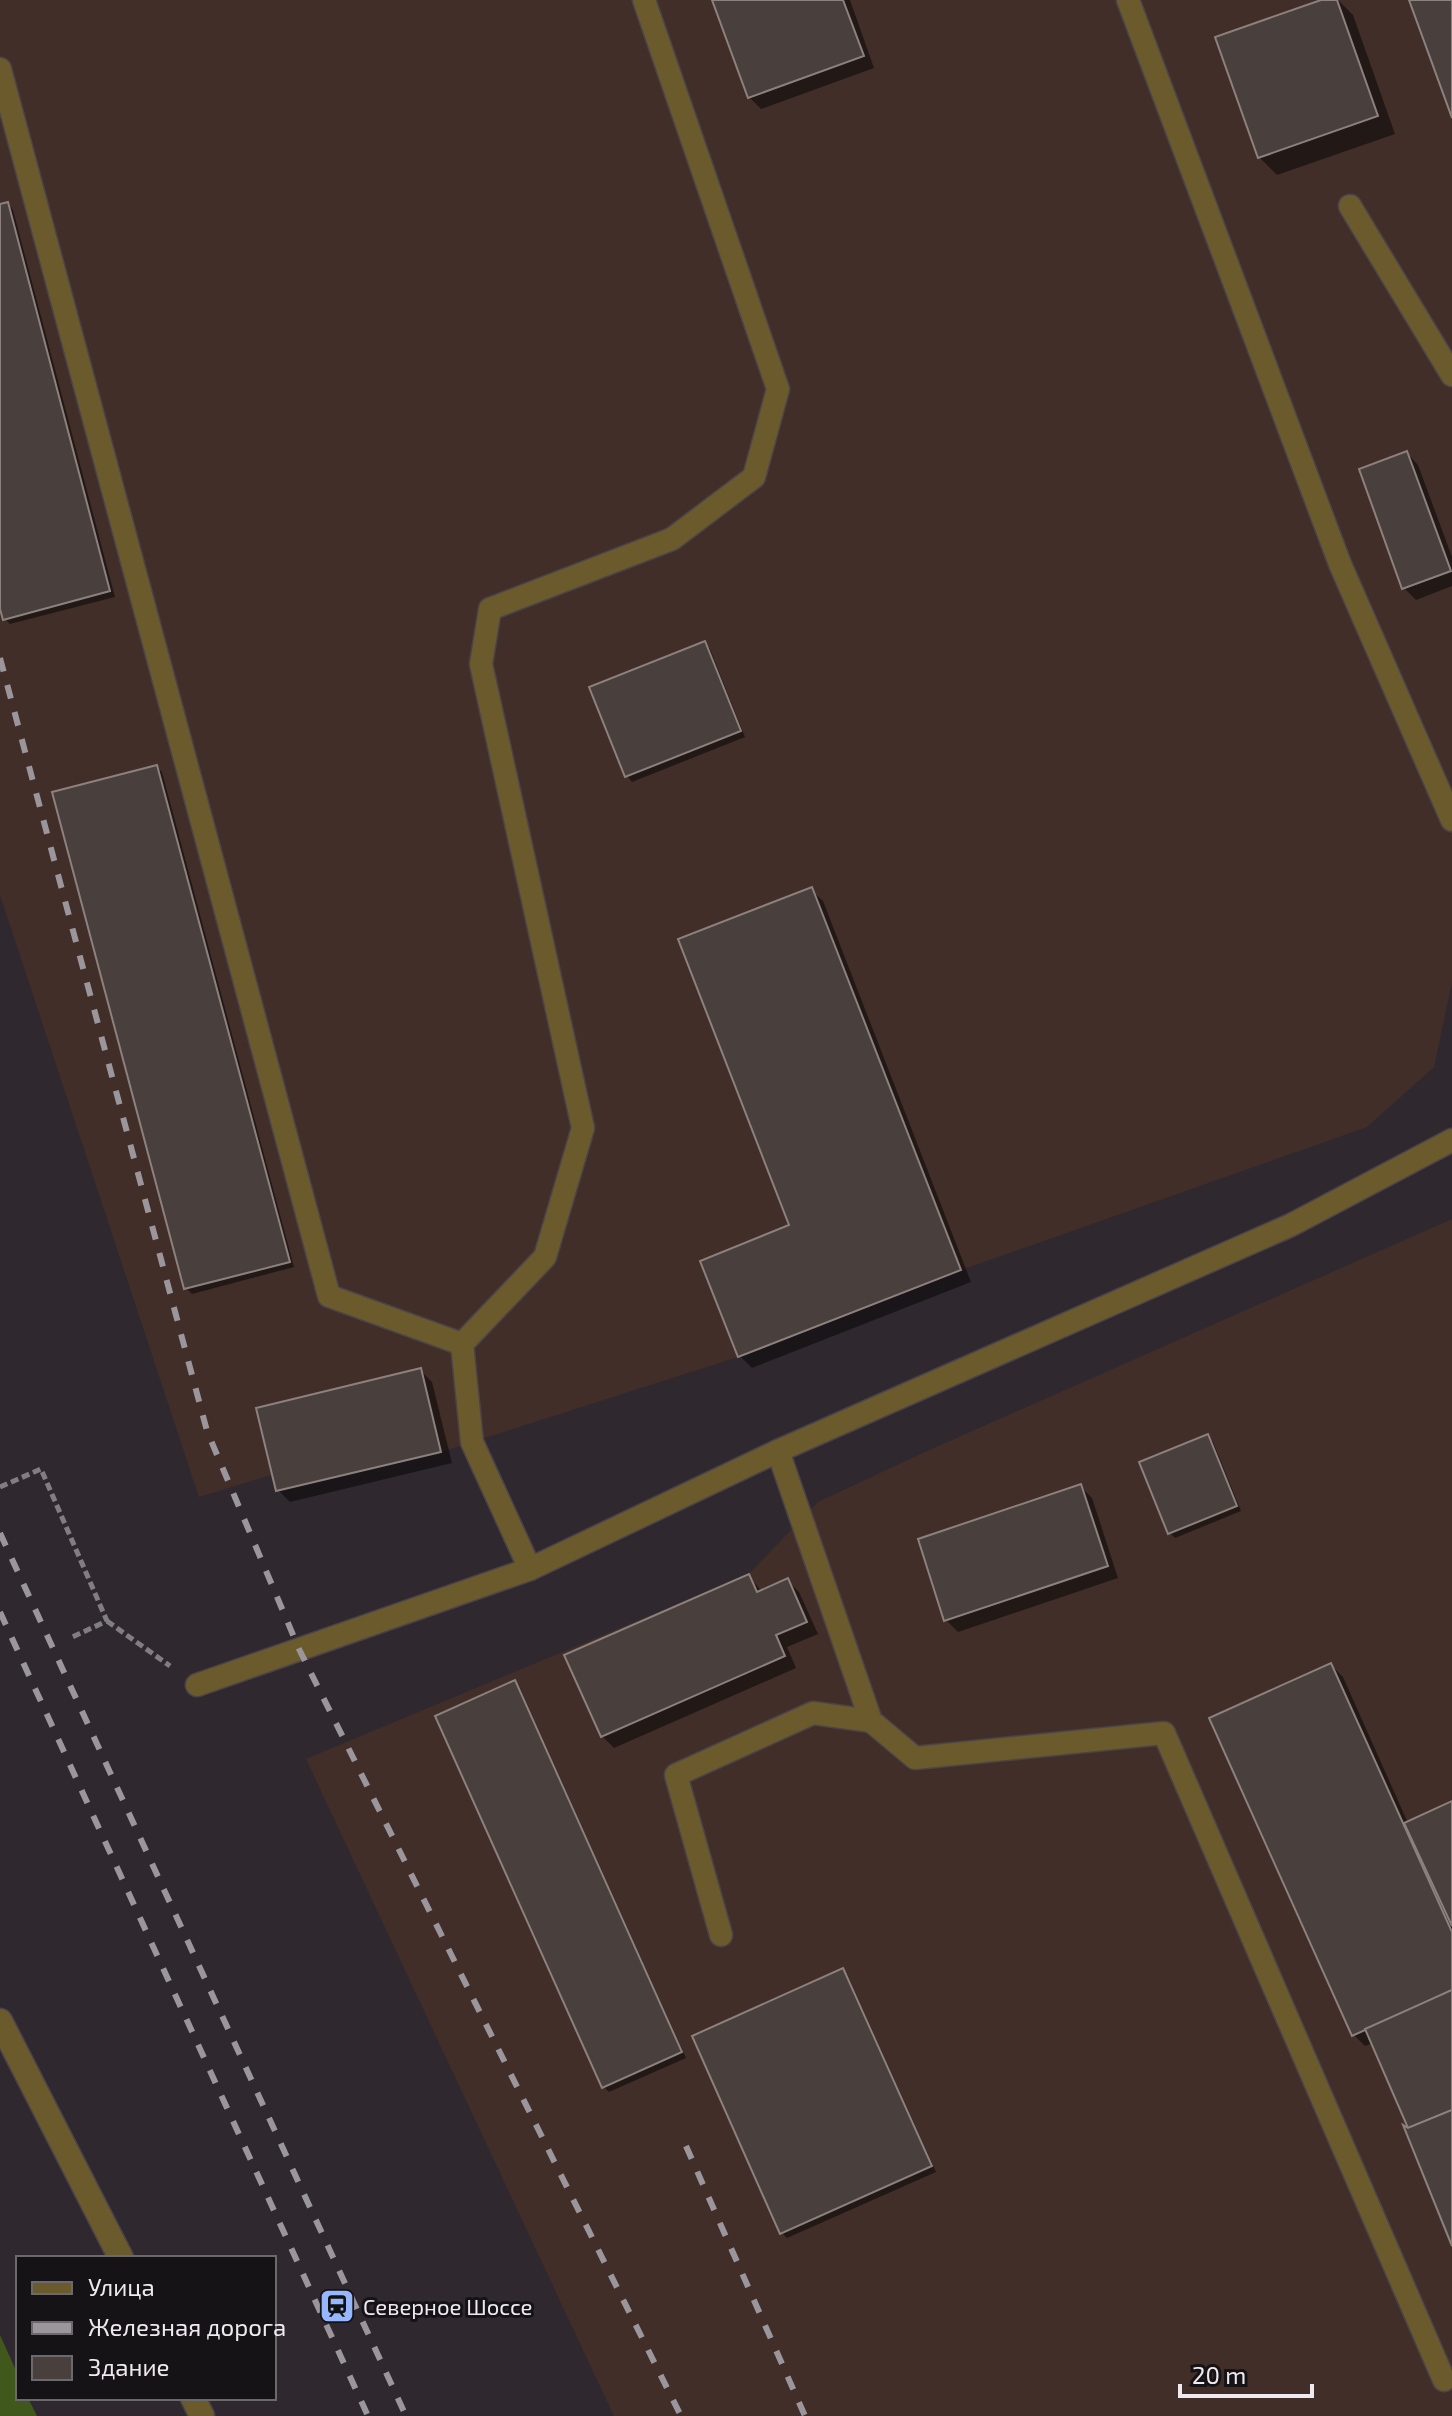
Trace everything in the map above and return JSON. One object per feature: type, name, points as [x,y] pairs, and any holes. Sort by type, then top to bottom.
[{"type":"street","points":[[0,2021],[120,2256]]},
{"type":"lane","points":[[530,1569],[472,1442],[462,1344],[545,1257],[583,1128],[481,664],[490,609],[672,539],[754,477],[778,389],[644,0]]},
{"type":"lane","points":[[1128,0],[1340,564],[1452,820]]},
{"type":"lane","points":[[0,69],[329,1296],[462,1344]]},
{"type":"lane","points":[[1350,206],[1452,375]]},
{"type":"lane","points":[[197,1685],[530,1569],[778,1451],[1291,1225],[1452,1140]]},
{"type":"lane","points":[[778,1451],[871,1721],[915,1758],[1164,1733],[1444,2380]]},
{"type":"lane","points":[[721,1935],[676,1775],[813,1713],[871,1721]]},
{"type":"path","points":[[0,1487],[41,1469],[107,1621],[197,1685]]},
{"type":"path","points":[[70,1638],[107,1621]]},
{"type":"shaded area","points":[[0,0],[1452,0],[1452,982],[1434,1067],[1367,1127],[961,1270],[738,1357],[441,1452],[276,1491],[271,1475],[199,1497],[0,895]]},
{"type":"shaded area","points":[[1452,1219],[1452,2416],[614,2416],[306,1759],[749,1574],[818,1502]]},
{"type":"green space","points":[[0,2335],[16,2371],[16,2400],[29,2400],[37,2416],[0,2416]]},
{"type":"building","points":[[712,0],[843,0],[864,56],[748,98]]},
{"type":"building","points":[[1321,0],[1337,0],[1378,116],[1258,158],[1215,37]]},
{"type":"building","points":[[1409,0],[1452,0],[1452,118]]},
{"type":"building","points":[[8,202],[110,591],[3,620],[0,609],[0,204]]},
{"type":"building","points":[[1407,451],[1451,571],[1402,589],[1359,469]]},
{"type":"building","points":[[705,641],[741,731],[625,777],[589,687]]},
{"type":"building","points":[[157,765],[290,1262],[184,1289],[52,792]]},
{"type":"building","points":[[812,887],[961,1270],[738,1357],[700,1261],[789,1225],[678,939]]},
{"type":"building","points":[[421,1368],[441,1452],[276,1491],[256,1408]]},
{"type":"building","points":[[1208,1434],[1237,1506],[1168,1534],[1139,1462]]},
{"type":"building","points":[[1081,1484],[1108,1566],[944,1621],[918,1539]]},
{"type":"building","points":[[749,1574],[757,1592],[788,1578],[807,1622],[776,1635],[785,1656],[601,1737],[564,1655]]},
{"type":"building","points":[[1331,1663],[1452,1932],[1452,1990],[1352,2036],[1209,1718]]},
{"type":"building","points":[[515,1680],[682,2052],[602,2088],[435,1716]]},
{"type":"building","points":[[1452,1801],[1452,1926],[1404,1823]]},
{"type":"building","points":[[843,1968],[932,2166],[780,2234],[692,2036]]},
{"type":"building","points":[[1452,1990],[1452,2110],[1408,2128],[1365,2029]]},
{"type":"building","points":[[1452,2110],[1452,2246],[1403,2125],[1408,2128]]},
{"type":"railway","points":[[0,658],[207,1431],[299,1649],[681,2416]]},
{"type":"railway","points":[[0,1533],[406,2416]]},
{"type":"railway","points":[[0,1612],[368,2416]]},
{"type":"railway","points":[[686,2146],[805,2416]]},
{"type":"place","name":"Северное Шоссе","points":[[337,2306]]}]
